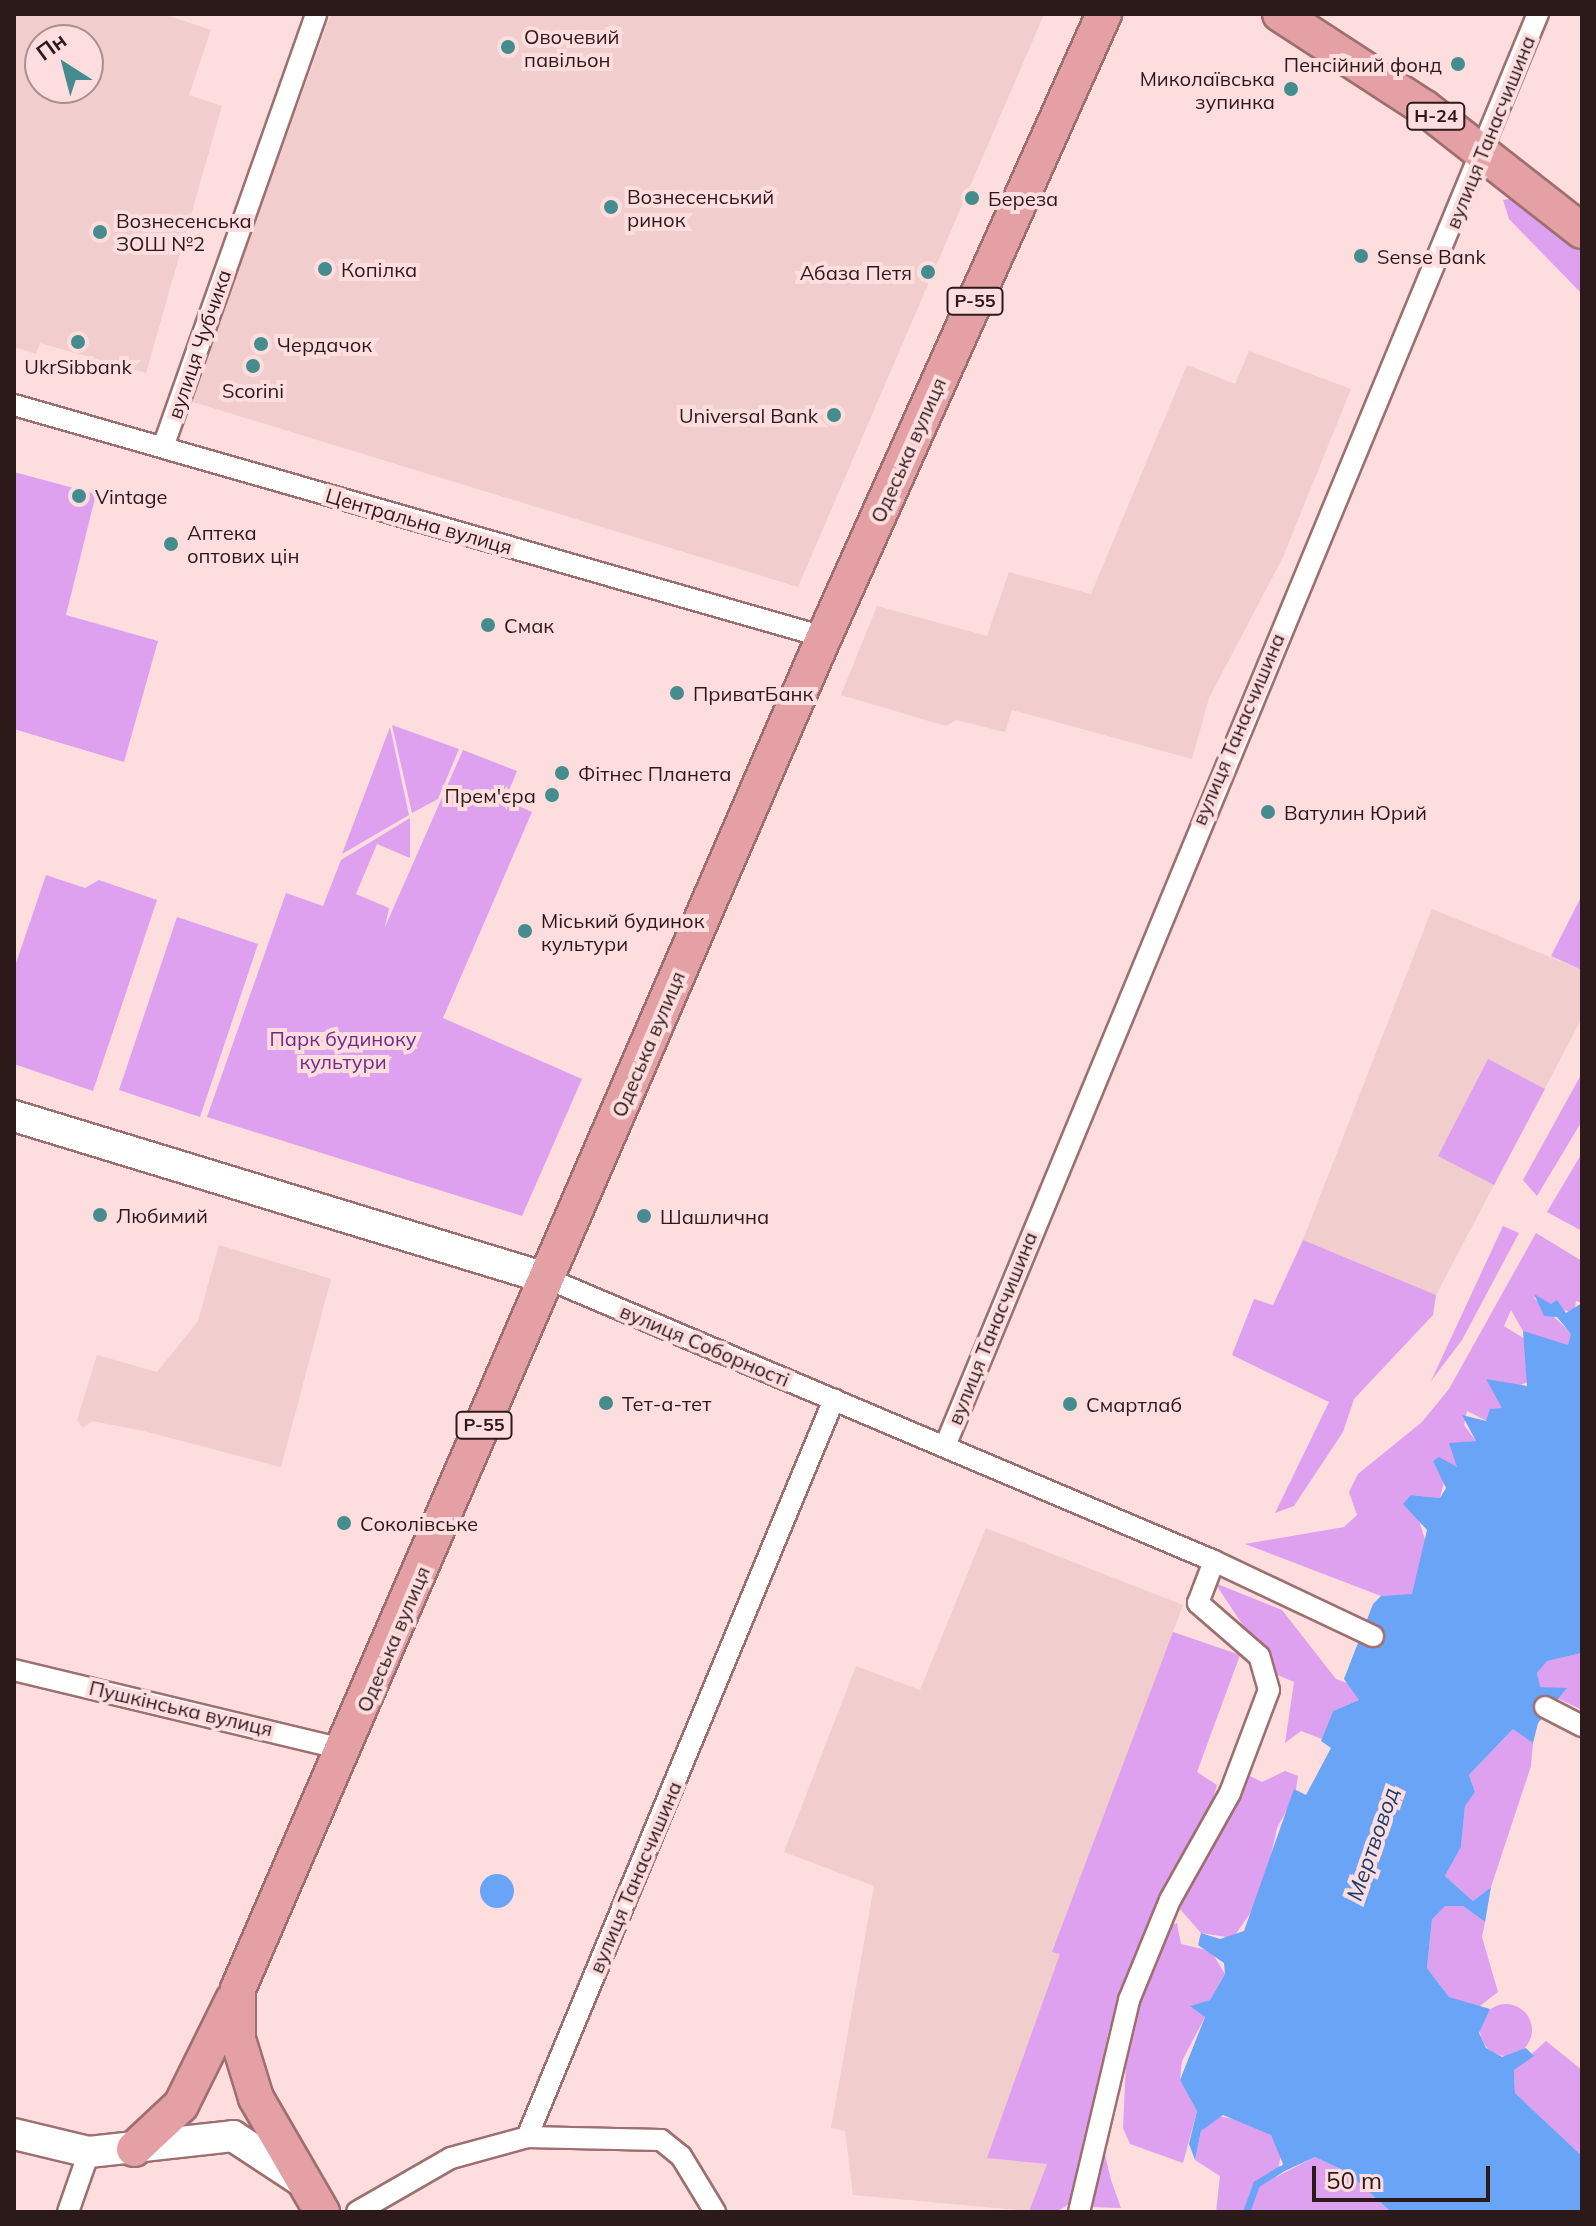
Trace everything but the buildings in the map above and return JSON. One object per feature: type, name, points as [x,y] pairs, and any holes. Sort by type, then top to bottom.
[{"type":"main road","name":"Одеська вулиця","points":[[134,2149],[181,2105],[238,1989],[346,1750],[546,1278],[824,637],[1104,14]]},
{"type":"main road","name":"Н-24","points":[[1280,14],[1484,151],[1582,231]]},
{"type":"main road","name":"вулиця Соборності","points":[[14,1116],[546,1278]]},
{"type":"main road","name":"Одеська вулиця","points":[[238,1989],[246,2071],[315,2199]]},
{"type":"main road","points":[[14,2134],[89,2152],[233,2136],[269,2153],[315,2199]]},
{"type":"street","name":"вулиця Чубчика","points":[[163,447],[316,14]]},
{"type":"street","name":"вулиця Танасчишина","points":[[945,1446],[1484,151],[1538,14]]},
{"type":"street","name":"Центральна вулиця","points":[[14,405],[824,637]]},
{"type":"street","name":"вулиця Соборності","points":[[546,1278],[1214,1561],[1373,1636]]},
{"type":"street","name":"вулиця Танасчишина","points":[[527,2137],[834,1399]]},
{"type":"street","points":[[1079,2212],[1129,2000],[1170,1900],[1230,1793],[1269,1690],[1259,1656],[1198,1603],[1214,1561]]},
{"type":"street","name":"Пушкінська вулиця","points":[[14,1670],[346,1750]]},
{"type":"street","points":[[1545,1707],[1582,1726]]},
{"type":"street","points":[[357,2212],[451,2158],[527,2137],[661,2140],[681,2156],[715,2212]]},
{"type":"street","points":[[68,2212],[89,2152]]},
{"type":"shaded area","name":"Вознесенська ЗОШ №2","points":[[14,14],[163,14],[211,30],[189,95],[222,106],[146,373],[40,343],[36,354],[14,347]]},
{"type":"shaded area","name":"Вознесенський ринок","points":[[331,14],[1044,14],[798,587],[190,401]]},
{"type":"shaded area","points":[[1249,351],[1351,389],[1283,557],[1209,698],[1192,759],[1012,710],[1005,732],[957,720],[946,726],[841,695],[877,606],[987,636],[1009,572],[1091,594],[1187,365],[1235,384]]},
{"type":"shaded area","points":[[1432,909],[1582,970],[1582,1018],[1436,1295],[1303,1240]]},
{"type":"shaded area","points":[[219,1245],[331,1279],[281,1467],[144,1431],[92,1421],[83,1428],[77,1420],[97,1355],[157,1372],[198,1321]]},
{"type":"shaded area","points":[[986,1528],[1183,1605],[1173,1632],[1240,1655],[1029,2211],[853,2195],[845,2131],[831,2128],[874,1886],[784,1852],[856,1666],[920,1690]]},
{"type":"green space","points":[[1518,197],[1582,241],[1582,294],[1509,219],[1503,200]]},
{"type":"green space","points":[[14,472],[96,494],[66,615],[158,641],[124,762],[14,729]]},
{"type":"green space","points":[[392,725],[459,749],[438,799],[412,813]]},
{"type":"green space","points":[[390,727],[409,815],[342,854]]},
{"type":"green space","name":"Парк будиноку культури","points":[[463,750],[517,771],[505,800],[532,812],[443,1018],[582,1079],[522,1216],[207,1117],[286,893],[323,906],[341,860],[410,818],[410,858],[377,844],[356,894],[389,908],[385,927]]},
{"type":"green space","points":[[46,875],[85,888],[99,880],[157,900],[93,1091],[14,1064],[14,969]]},
{"type":"green space","points":[[1582,895],[1582,970],[1551,956]]},
{"type":"green space","points":[[177,917],[258,944],[200,1117],[119,1090]]},
{"type":"green space","points":[[1488,1059],[1545,1089],[1494,1185],[1438,1156]]},
{"type":"green space","points":[[1582,1073],[1582,1121],[1537,1196],[1523,1180]]},
{"type":"green space","points":[[1582,1153],[1582,1231],[1547,1212]]},
{"type":"green space","points":[[1503,1226],[1519,1233],[1462,1340],[1431,1381]]},
{"type":"green space","points":[[1536,1233],[1582,1261],[1582,1303],[1576,1301],[1574,1314],[1533,1297],[1572,1334],[1568,1345],[1545,1343],[1523,1331],[1511,1310],[1504,1326],[1525,1339],[1528,1382],[1513,1388],[1499,1381],[1502,1408],[1487,1421],[1467,1411],[1464,1425],[1476,1441],[1450,1444],[1460,1458],[1457,1467],[1448,1466],[1440,1498],[1411,1495],[1428,1549],[1412,1595],[1381,1596],[1245,1544],[1344,1527],[1357,1515],[1349,1492],[1358,1474],[1422,1422],[1449,1389]]},
{"type":"green space","points":[[1303,1240],[1436,1295],[1433,1315],[1354,1399],[1343,1432],[1294,1506],[1275,1513],[1329,1402],[1232,1355],[1254,1299],[1273,1305]]},
{"type":"green space","points":[[1215,1583],[1282,1610],[1336,1679],[1353,1685],[1359,1700],[1333,1711],[1322,1739],[1301,1731],[1285,1743],[1294,1682],[1275,1674]]},
{"type":"green space","points":[[1173,1632],[1240,1655],[1197,1772],[1217,1785],[1212,1803],[1165,1883],[1127,1977],[1108,2034],[1081,2182],[1071,2203],[1056,2212],[1029,2211],[1047,2164],[987,2158],[1060,1954],[1052,1952]]},
{"type":"green space","points":[[1582,1653],[1582,1710],[1557,1698],[1566,1689],[1539,1687],[1537,1673],[1546,1661]]},
{"type":"green space","points":[[1514,1728],[1533,1743],[1531,1766],[1491,1887],[1473,1901],[1445,1876],[1461,1847],[1465,1805],[1475,1792],[1469,1775]]},
{"type":"green space","points":[[1285,1771],[1298,1776],[1295,1795],[1277,1828],[1262,1896],[1233,1938],[1201,1933],[1180,1909],[1213,1833],[1246,1774],[1262,1782]]},
{"type":"green space","points":[[1445,1905],[1463,1906],[1485,1922],[1482,1937],[1498,1992],[1476,2009],[1449,1997],[1427,1968],[1432,1918]]},
{"type":"green space","points":[[1177,1923],[1181,1944],[1211,1951],[1225,1974],[1210,2000],[1192,2006],[1205,2017],[1182,2061],[1180,2079],[1197,2111],[1183,2163],[1130,2144],[1123,2128],[1127,2042],[1138,1997],[1167,1928]]},
{"type":"green space","points":[[1506,2004],[1524,2012],[1532,2030],[1524,2048],[1506,2056],[1488,2048],[1480,2030],[1488,2012]]},
{"type":"green space","points":[[1546,2041],[1582,2070],[1582,2156],[1515,2093],[1514,2070]]},
{"type":"green space","points":[[1218,2116],[1258,2124],[1271,2135],[1282,2151],[1276,2177],[1315,2157],[1347,2172],[1391,2212],[1216,2212],[1220,2176],[1195,2160],[1201,2131]]},
{"type":"green space","points":[[1103,2146],[1111,2180],[1121,2208],[1092,2207]]},
{"type":"water","name":"Мертвовод","points":[[1534,1294],[1551,1304],[1557,1300],[1566,1313],[1582,1303],[1582,1653],[1547,1661],[1537,1673],[1540,1687],[1567,1688],[1538,1723],[1533,1743],[1513,1729],[1469,1775],[1475,1792],[1465,1806],[1461,1847],[1445,1876],[1473,1901],[1491,1887],[1485,1922],[1463,1906],[1445,1906],[1432,1919],[1427,1968],[1449,1997],[1490,2009],[1479,2033],[1486,2048],[1502,2057],[1526,2048],[1534,2056],[1514,2070],[1515,2093],[1582,2156],[1582,2212],[1391,2212],[1347,2172],[1315,2157],[1274,2176],[1283,2164],[1271,2135],[1223,2115],[1201,2131],[1195,2160],[1189,2144],[1197,2111],[1180,2080],[1205,2017],[1190,2006],[1210,2000],[1225,1974],[1224,1963],[1198,1945],[1201,1933],[1220,1939],[1244,1931],[1294,1789],[1306,1795],[1331,1748],[1321,1741],[1333,1711],[1359,1700],[1344,1679],[1373,1604],[1381,1596],[1412,1594],[1427,1530],[1403,1504],[1411,1495],[1440,1498],[1446,1488],[1433,1461],[1439,1457],[1457,1467],[1449,1443],[1476,1441],[1462,1415],[1486,1421],[1490,1409],[1502,1408],[1486,1379],[1527,1386],[1523,1331],[1568,1345],[1571,1334],[1557,1317],[1544,1316]]},
{"type":"water","points":[[497,1874],[509,1879],[514,1891],[509,1903],[497,1908],[485,1903],[480,1891],[485,1879]]},
{"type":"waterway","points":[[1246,2212],[1256,2184],[1280,2169]]},
{"type":"place","name":"Овочевий павільон","points":[[508,47]]},
{"type":"place","name":"Пенсійний фонд","points":[[1458,64]]},
{"type":"place","name":"Миколаївська зупинка","points":[[1291,89]]},
{"type":"place","name":"Береза","points":[[972,198]]},
{"type":"place","name":"Вознесенський ринок","points":[[611,207]]},
{"type":"place","name":"Вознесенська ЗОШ №2","points":[[100,232]]},
{"type":"place","name":"Sense Bank","points":[[1361,256]]},
{"type":"place","name":"Копілка","points":[[325,269]]},
{"type":"place","name":"Абаза Петя","points":[[928,272]]},
{"type":"place","name":"UkrSibbank","points":[[78,342]]},
{"type":"place","name":"Чердачок","points":[[261,344]]},
{"type":"place","name":"Scorini","points":[[253,366]]},
{"type":"place","name":"Universal Bank","points":[[834,415]]},
{"type":"place","name":"Vintage","points":[[79,496]]},
{"type":"place","name":"Аптека оптових цін","points":[[171,544]]},
{"type":"place","name":"Смак","points":[[488,625]]},
{"type":"place","name":"ПриватБанк","points":[[677,693]]},
{"type":"place","name":"Фітнес Планета","points":[[562,773]]},
{"type":"place","name":"Прем'єра","points":[[552,795]]},
{"type":"place","name":"Ватулин Юрий","points":[[1268,812]]},
{"type":"place","name":"Міський будинок культури","points":[[525,931]]},
{"type":"place","name":"Любимий","points":[[100,1215]]},
{"type":"place","name":"Шашлична","points":[[644,1216]]},
{"type":"place","name":"Тет-а-тет","points":[[606,1403]]},
{"type":"place","name":"Смартлаб","points":[[1070,1404]]},
{"type":"place","name":"Соколівське","points":[[344,1523]]}]
